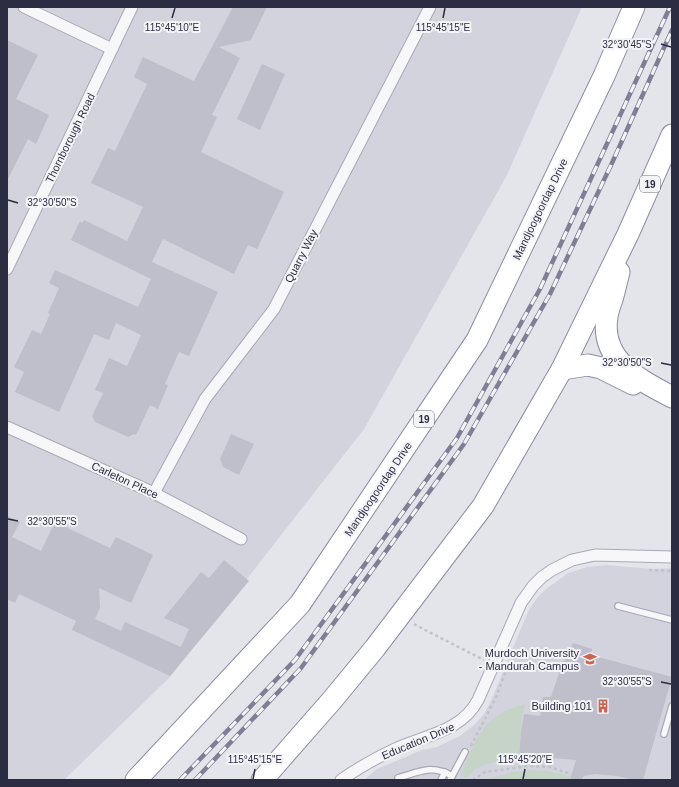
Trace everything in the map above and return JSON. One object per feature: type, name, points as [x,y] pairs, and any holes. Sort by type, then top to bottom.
[{"type":"highway","name":"Mandjoogoordap Drive","points":[[136,780],[300,604],[477,340],[604,76],[634,7]]},
{"type":"highway","name":"19","points":[[262,780],[333,699],[375,648],[483,506],[562,369],[628,234],[672,135]]},
{"type":"highway","points":[[628,234],[607,317],[609,341],[616,357],[626,369],[646,383],[672,397]]},
{"type":"highway","points":[[562,369],[588,365],[601,368],[672,405]]},
{"type":"street","points":[[24,7],[112,49]]},
{"type":"street","name":"Thornborough Road","points":[[7,269],[132,7]]},
{"type":"street","name":"Quarry Way","points":[[154,493],[205,399],[274,309],[430,7]]},
{"type":"street","name":"Carleton Place","points":[[7,426],[154,493],[241,539]]},
{"type":"street","name":"Education Drive","points":[[342,780],[352,772],[383,755],[413,742],[448,730],[464,719],[473,709],[478,700],[520,603],[533,586],[552,570],[572,560],[595,555],[672,557]]},
{"type":"lane","points":[[618,606],[672,620]]},
{"type":"lane","points":[[664,734],[672,706]]},
{"type":"lane","points":[[398,778],[431,769],[444,772],[451,778],[465,752]]},
{"type":"lane","points":[[441,780],[444,772]]},
{"type":"path","points":[[648,570],[672,571]]},
{"type":"path","points":[[399,615],[427,632],[484,660]]},
{"type":"path","points":[[470,748],[496,695],[511,658]]},
{"type":"path","points":[[473,780],[485,772],[528,766],[550,767],[571,774]]},
{"type":"shaded area","points":[[7,7],[582,7],[506,177],[364,429],[171,676],[64,780],[7,780]]},
{"type":"shaded area","name":"Murdoch University - Mandurah Campus","points":[[606,565],[653,569],[672,568],[672,780],[364,780],[377,769],[422,750],[437,747],[460,736],[474,725],[484,714],[491,701],[529,610],[537,598],[545,590],[568,573],[587,567]]},
{"type":"green space","points":[[525,704],[522,718],[519,759],[483,765],[467,778],[461,775],[477,739],[490,722],[499,715]]},
{"type":"green space","points":[[532,770],[548,771],[571,776],[569,780],[484,780],[514,772]]},
{"type":"building","points":[[233,7],[267,7],[251,40],[219,47],[240,58],[212,115],[217,117],[201,152],[284,192],[257,249],[248,245],[234,274],[163,239],[152,262],[218,292],[189,356],[179,352],[165,384],[168,385],[158,409],[150,405],[136,435],[134,434],[128,437],[95,422],[92,416],[103,393],[95,390],[109,358],[127,366],[141,335],[116,323],[109,340],[94,334],[59,412],[15,392],[24,372],[14,367],[32,330],[41,334],[50,314],[48,313],[59,288],[49,283],[55,270],[138,307],[151,279],[71,240],[80,221],[82,223],[84,220],[127,241],[143,207],[91,183],[108,148],[115,151],[147,84],[134,77],[143,57],[194,81]]},
{"type":"building","points":[[7,40],[38,55],[16,99],[49,115],[36,144],[28,139],[7,181]]},
{"type":"building","points":[[262,64],[285,74],[260,130],[237,119]]},
{"type":"building","points":[[231,434],[254,444],[239,475],[223,467],[220,459]]},
{"type":"building","points":[[7,516],[20,522],[12,537],[41,551],[55,522],[110,548],[116,537],[153,555],[131,603],[99,588],[100,608],[95,619],[121,631],[125,622],[181,647],[189,629],[164,618],[201,572],[209,578],[224,560],[249,581],[170,676],[72,630],[76,621],[19,594],[15,603],[7,599]]},
{"type":"building","name":"Building 101","points":[[573,643],[592,649],[591,655],[672,677],[643,780],[595,774],[584,776],[581,780],[570,780],[576,760],[540,757],[519,759],[524,714],[540,716],[543,697],[551,697],[560,670]]},
{"type":"railway","points":[[180,780],[295,660],[457,438],[540,289],[670,7]]},
{"type":"railway","points":[[195,780],[301,668],[464,444],[550,294],[612,163],[672,30]]},
{"type":"place","name":"Murdoch University - Mandurah Campus","points":[[590,659]]},
{"type":"place","name":"Building 101","points":[[603,706]]}]
